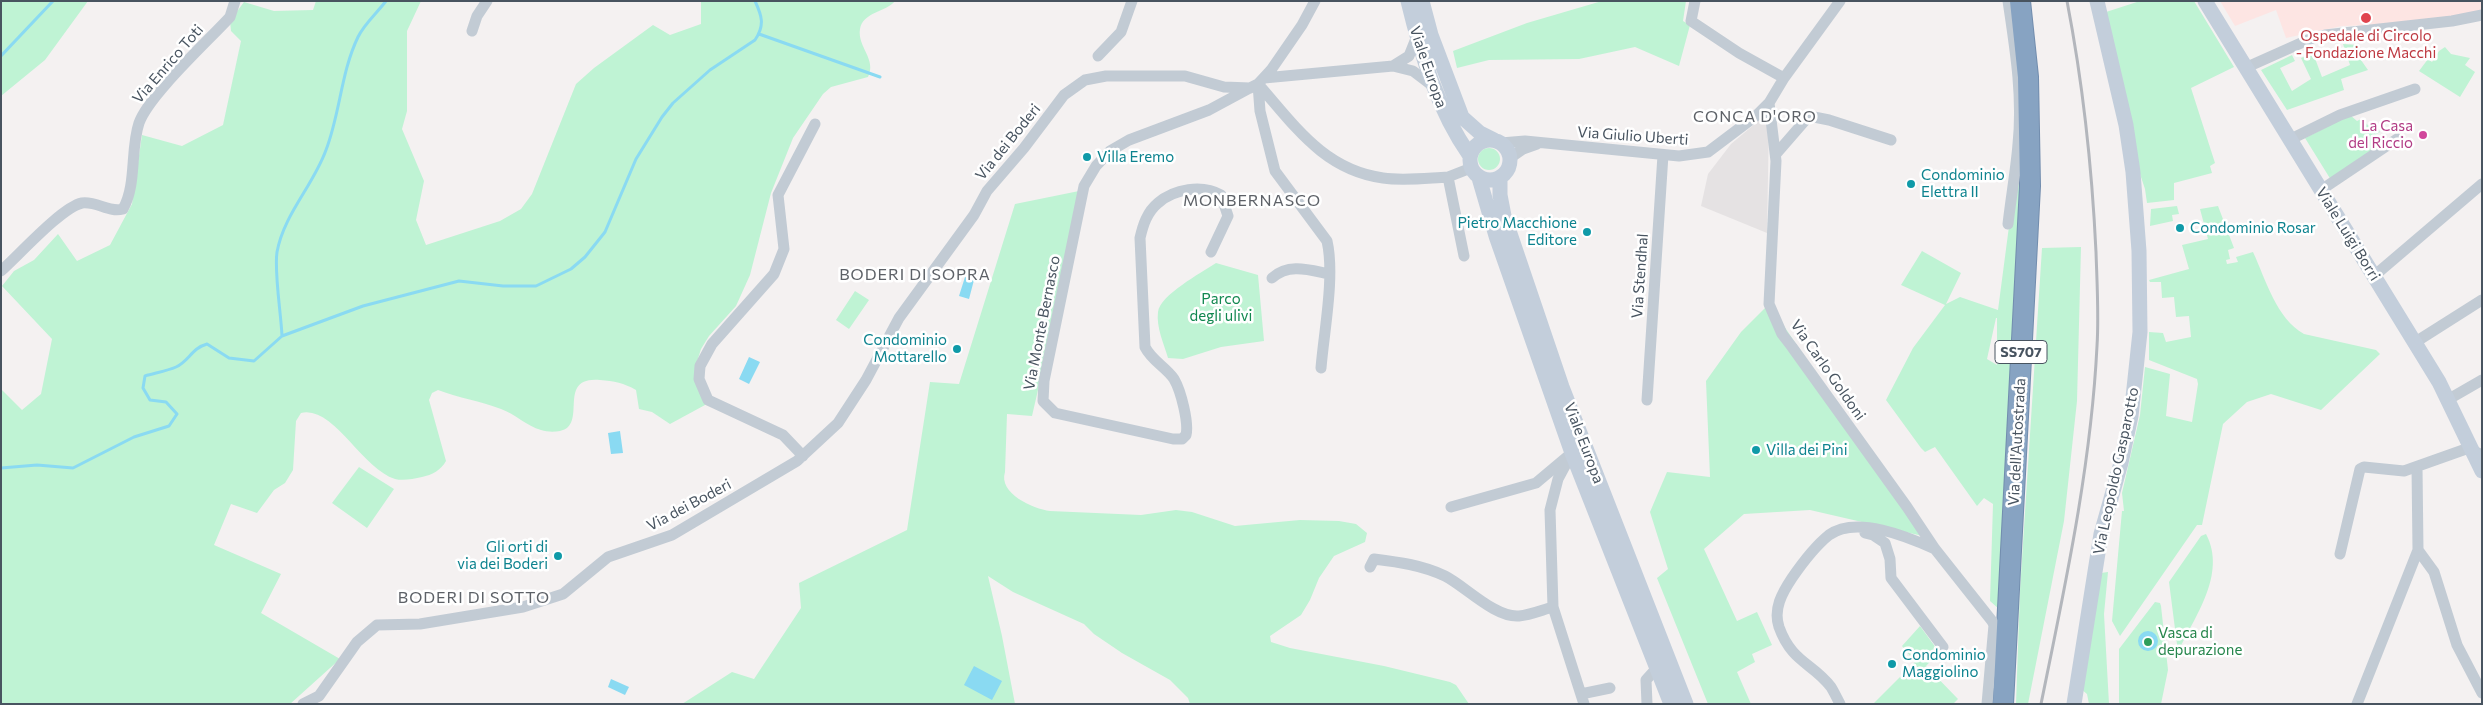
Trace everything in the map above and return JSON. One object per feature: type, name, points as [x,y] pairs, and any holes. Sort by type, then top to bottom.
[{"type":"highway","name":"Via dell'Autostrada","points":[[2003,704],[2030,186],[2028,77],[2020,1]]},
{"type":"street","name":"Via Enrico Toti","points":[[1,271],[59,215],[74,205],[92,202],[116,211],[123,210],[128,195],[134,144],[144,111],[230,17],[235,1]]},
{"type":"street","points":[[472,31],[477,16],[487,1]]},
{"type":"street","points":[[1098,56],[1121,32],[1132,1]]},
{"type":"street","points":[[1315,1],[1302,26],[1257,84],[1260,111],[1275,170],[1327,241],[1330,253],[1321,368]]},
{"type":"street","name":"Viale Europa","points":[[1408,1],[1417,36],[1444,115],[1473,167],[1572,453],[1671,704]]},
{"type":"street","name":"Viale Europa","points":[[1422,1],[1431,35],[1462,117],[1480,133],[1505,147],[1510,158],[1508,169],[1500,177],[1501,204],[1519,261],[1562,387],[1686,704]]},
{"type":"street","points":[[1695,1],[1692,21],[1739,53],[1784,78],[1840,1]]},
{"type":"street","points":[[2008,1],[2015,48],[2019,103],[2018,144],[2008,224]]},
{"type":"street","name":"Via Leopoldo Gasparotto","points":[[2074,704],[2101,534],[2121,463],[2131,416],[2140,332],[2139,251],[2131,159],[2126,125],[2097,1]]},
{"type":"street","name":"Viale Luigi Borri","points":[[2205,1],[2449,399],[2476,452],[2482,471]]},
{"type":"street","points":[[2245,68],[2310,39],[2345,32],[2452,22],[2482,16]]},
{"type":"street","points":[[2345,32],[2394,36],[2482,24]]},
{"type":"street","points":[[1393,66],[1409,56],[1417,36]]},
{"type":"street","name":"Via Monte Bernasco","points":[[1211,252],[1228,216],[1221,195],[1211,189],[1196,188],[1173,194],[1158,203],[1143,222],[1140,238],[1145,347],[1150,356],[1174,379],[1187,420],[1186,436],[1182,439],[1173,439],[1055,413],[1048,408],[1043,401],[1044,381],[1084,186],[1096,166],[1110,151],[1129,140],[1210,110],[1257,84],[1393,66],[1412,72],[1435,88]]},
{"type":"street","name":"Via dei Boderi","points":[[303,704],[319,696],[357,642],[377,625],[420,624],[522,607],[563,594],[608,557],[672,535],[772,477],[804,456],[838,423],[850,406],[899,318],[974,215],[997,178],[1024,148],[1064,95],[1075,86],[1095,77],[1164,75],[1185,76],[1224,87],[1257,84]]},
{"type":"street","name":"Via Giulio Uberti","points":[[1497,142],[1519,141],[1663,155],[1688,156],[1708,152],[1757,115],[1769,103],[1784,78]]},
{"type":"street","points":[[1257,84],[1304,136],[1331,161],[1357,173],[1385,179],[1448,177],[1473,167]]},
{"type":"street","points":[[2289,140],[2340,115],[2415,89]]},
{"type":"street","name":"Via Carlo Goldoni","points":[[1769,103],[1776,154],[1769,304],[1782,334],[1907,507],[1935,549],[1994,625],[1988,704]]},
{"type":"street","points":[[1776,154],[1809,116],[1829,120],[1891,140]]},
{"type":"street","points":[[804,456],[783,435],[708,400],[698,379],[700,366],[712,344],[774,274],[784,249],[778,195],[815,124]]},
{"type":"street","points":[[2321,190],[2397,139]]},
{"type":"street","points":[[1473,167],[1476,145],[1482,142],[1497,142]]},
{"type":"street","points":[[1510,158],[1523,149],[1539,143]]},
{"type":"street","name":"Via Stendhal","points":[[1647,400],[1663,155]]},
{"type":"street","points":[[1473,167],[1490,181],[1500,177]]},
{"type":"street","points":[[1448,177],[1464,256]]},
{"type":"street","points":[[2374,276],[2482,184]]},
{"type":"street","points":[[1272,278],[1280,271],[1293,268],[1329,274]]},
{"type":"street","points":[[2414,343],[2482,300]]},
{"type":"street","points":[[2449,399],[2482,380]]},
{"type":"street","points":[[2340,554],[2360,469],[2364,467],[2404,471],[2466,449],[2476,452]]},
{"type":"street","points":[[1451,507],[1536,483],[1572,453]]},
{"type":"street","points":[[1572,453],[1558,479],[1550,510],[1553,607],[1582,699],[1610,688]]},
{"type":"street","points":[[2357,704],[2418,550],[2417,466]]},
{"type":"street","name":"Via Carlo Goldoni","points":[[1840,704],[1830,686],[1795,656],[1778,626],[1777,610],[1779,601],[1789,582],[1810,553],[1831,534],[1856,527],[1900,534],[1935,549]]},
{"type":"street","points":[[1840,531],[1873,534],[1885,543],[1890,558],[1891,578],[1943,647]]},
{"type":"street","points":[[2418,550],[2434,572],[2456,645],[2482,694]]},
{"type":"street","points":[[1370,567],[1374,559],[1413,564],[1445,576],[1481,601],[1505,613],[1518,616],[1553,607]]},
{"type":"street","points":[[1647,704],[1646,680],[1656,669]]},
{"type":"shaded area","name":"Ospedale di Circolo - Fondazione Macchi","points":[[2220,1],[2482,1],[2482,11],[2434,23],[2342,26],[2286,38],[2276,10],[2235,26]]},
{"type":"shaded area","points":[[1763,117],[1769,120],[1767,233],[1701,206],[1708,174],[1731,144]]},
{"type":"green space","points":[[1,1],[88,1],[45,60],[1,96]]},
{"type":"green space","points":[[316,1],[421,1],[407,31],[407,111],[402,129],[424,181],[416,220],[426,245],[500,221],[521,209],[532,194],[576,84],[594,68],[653,25],[670,35],[701,24],[701,1],[895,1],[865,19],[862,23],[860,29],[861,42],[870,64],[868,77],[831,87],[823,94],[793,138],[771,193],[750,275],[736,306],[709,336],[701,349],[695,368],[705,405],[670,424],[652,412],[639,409],[636,390],[610,381],[587,381],[579,385],[575,393],[574,411],[568,427],[560,431],[550,432],[536,428],[501,409],[438,390],[432,393],[429,400],[446,461],[442,467],[433,473],[405,480],[395,479],[383,473],[325,419],[313,413],[301,413],[296,421],[293,470],[285,483],[274,490],[257,513],[231,504],[214,545],[281,574],[261,613],[340,659],[290,704],[1,704],[1,389],[22,410],[41,394],[52,339],[2,286],[14,271],[34,260],[58,234],[77,261],[110,245],[132,204],[142,135],[182,146],[223,125],[241,41],[231,31],[230,21],[244,2],[274,11],[313,10]]},
{"type":"green space","points":[[1602,1],[1686,1],[1683,21],[1690,25],[1679,66],[1635,47],[1579,59],[1489,60],[1457,68],[1453,51],[1527,23]]},
{"type":"green space","points":[[2140,1],[2194,1],[2234,67],[2191,88],[2215,163],[2210,166],[2212,173],[2174,183],[2174,200],[2147,203],[2103,13]]},
{"type":"green space","points":[[2343,44],[2357,45],[2356,53],[2368,70],[2341,79],[2344,90],[2287,110],[2261,70],[2292,55],[2295,61],[2280,68],[2292,91],[2311,79],[2301,58],[2313,53],[2322,77],[2350,65]]},
{"type":"green space","points":[[2445,47],[2451,54],[2470,58],[2465,65],[2475,72],[2460,97],[2419,71],[2428,59],[2432,62],[2439,51]]},
{"type":"green space","points":[[2350,115],[2357,121],[2363,118],[2367,125],[2373,121],[2380,132],[2374,136],[2380,147],[2331,180],[2305,138]]},
{"type":"green space","points":[[1485,148],[1493,148],[1500,155],[1500,163],[1493,170],[1485,170],[1478,163],[1478,155]]},
{"type":"green space","points":[[2016,173],[2023,174],[2000,610],[1990,601],[1993,504],[1984,498],[1977,506],[1935,447],[1925,452],[1886,400],[1913,348],[1945,305],[1901,285],[1922,251],[1961,273],[1946,304],[1960,297],[1998,310]],"holes":[[[1997,318],[1997,365],[1987,359]]]},
{"type":"green space","points":[[1084,190],[1032,416],[1007,414],[1004,480],[1007,487],[1018,499],[1043,510],[1050,511],[1141,515],[1176,510],[1192,512],[1235,526],[1300,520],[1339,521],[1356,524],[1367,533],[1365,542],[1334,556],[1319,578],[1310,600],[1301,615],[1270,636],[1271,642],[1290,648],[1384,666],[1450,682],[1456,685],[1469,704],[1190,704],[1188,698],[1170,680],[1122,653],[1094,634],[1084,624],[1013,592],[988,576],[1015,704],[682,704],[732,672],[754,679],[801,608],[799,583],[907,530],[930,382],[959,384],[1015,204]]},
{"type":"green space","points":[[2177,206],[2179,214],[2172,215],[2173,221],[2150,226],[2151,209]]},
{"type":"green space","points":[[2218,206],[2234,248],[2228,250],[2230,259],[2226,260],[2227,264],[2238,262],[2236,257],[2253,252],[2273,298],[2294,327],[2304,334],[2376,350],[2380,354],[2321,410],[2271,394],[2247,402],[2223,424],[2202,525],[2197,525],[2120,636],[2112,621],[2122,511],[2124,511],[2122,493],[2140,415],[2145,367],[2170,374],[2166,416],[2192,422],[2198,384],[2197,379],[2149,360],[2149,332],[2163,333],[2166,342],[2191,337],[2189,316],[2176,317],[2174,297],[2162,298],[2161,282],[2150,282],[2149,280],[2189,269],[2182,245],[2208,239],[2200,209]]},
{"type":"green space","points":[[2081,247],[2077,401],[2064,521],[2028,704],[2016,704],[2020,590],[2042,248]]},
{"type":"green space","name":"Parco degli ulivi","points":[[1216,263],[1258,275],[1264,341],[1221,347],[1183,359],[1168,358],[1158,324],[1160,305],[1182,285]]},
{"type":"green space","points":[[855,291],[869,300],[849,329],[836,320]]},
{"type":"green space","points":[[1769,304],[1927,537],[1810,510],[1744,514],[1704,549],[1737,621],[1757,612],[1772,645],[1752,654],[1755,662],[1737,672],[1751,704],[1708,704],[1657,578],[1668,569],[1650,512],[1667,472],[1710,477],[1706,381],[1741,332]]},
{"type":"green space","points":[[359,467],[394,489],[367,528],[332,503]]},
{"type":"green space","points":[[2206,534],[2212,549],[2211,579],[2200,609],[2178,652],[2169,582],[2201,536]]},
{"type":"green space","points":[[2108,572],[2104,614],[2109,704],[2089,704],[2087,694],[2081,689],[2101,573]]},
{"type":"green space","points":[[2155,602],[2160,603],[2161,606],[2168,670],[2161,704],[2119,704],[2119,649]]},
{"type":"green space","points":[[1920,626],[1939,652],[1926,666],[1958,699],[1953,704],[1873,704],[1915,662],[1902,646]]},
{"type":"water","points":[[965,277],[974,280],[969,299],[959,296]]},
{"type":"water","points":[[749,357],[760,362],[749,384],[739,379]]},
{"type":"water","points":[[620,431],[623,453],[611,454],[608,433]]},
{"type":"water","name":"Vasca di depurazione","points":[[2148,631],[2155,634],[2158,641],[2155,648],[2148,651],[2141,648],[2138,641],[2141,634]]},
{"type":"water","points":[[974,666],[1002,681],[992,700],[964,685]]},
{"type":"water","points":[[611,679],[629,687],[625,695],[608,687]]},
{"type":"waterway","points":[[1,56],[53,1]]},
{"type":"waterway","points":[[282,336],[276,270],[277,252],[281,238],[292,213],[314,176],[326,150],[335,122],[352,50],[367,23],[386,1]]},
{"type":"waterway","points":[[1,468],[37,465],[73,468],[134,437],[169,426],[177,414],[166,402],[150,400],[143,388],[145,376],[176,367],[198,348],[207,344],[229,358],[254,361],[282,336],[363,306],[459,281],[503,286],[536,286],[571,269],[585,257],[605,232],[636,159],[673,103],[710,70],[755,40],[761,25],[755,1]]},
{"type":"waterway","points":[[759,34],[880,77]]},
{"type":"railway","points":[[2041,704],[2068,571],[2083,481],[2094,391],[2098,334],[2092,189],[2078,63],[2067,1]]},
{"type":"place","name":"Ospedale di Circolo - Fondazione Macchi","points":[[2366,18]]},
{"type":"place","name":"La Casa del Riccio","points":[[2423,135]]},
{"type":"place","name":"Villa Eremo","points":[[1087,157]]},
{"type":"place","name":"Condominio Elettra II","points":[[1911,184]]},
{"type":"place","name":"Condominio Rosar","points":[[2180,228]]},
{"type":"place","name":"Pietro Macchione Editore","points":[[1587,232]]},
{"type":"place","name":"Condominio Mottarello","points":[[957,349]]},
{"type":"place","name":"Villa dei Pini","points":[[1756,450]]},
{"type":"place","name":"Gli orti di via dei Boderi","points":[[558,556]]},
{"type":"place","name":"Vasca di depurazione","points":[[2148,642]]},
{"type":"place","name":"Condominio Maggiolino","points":[[1892,664]]},
{"type":"district","name":"CONCA D'ORO","points":[[1755,117]]},
{"type":"district","name":"MONBERNASCO","points":[[1252,201]]},
{"type":"district","name":"BODERI DI SOPRA","points":[[915,275]]},
{"type":"district","name":"BODERI DI SOTTO","points":[[474,598]]}]
